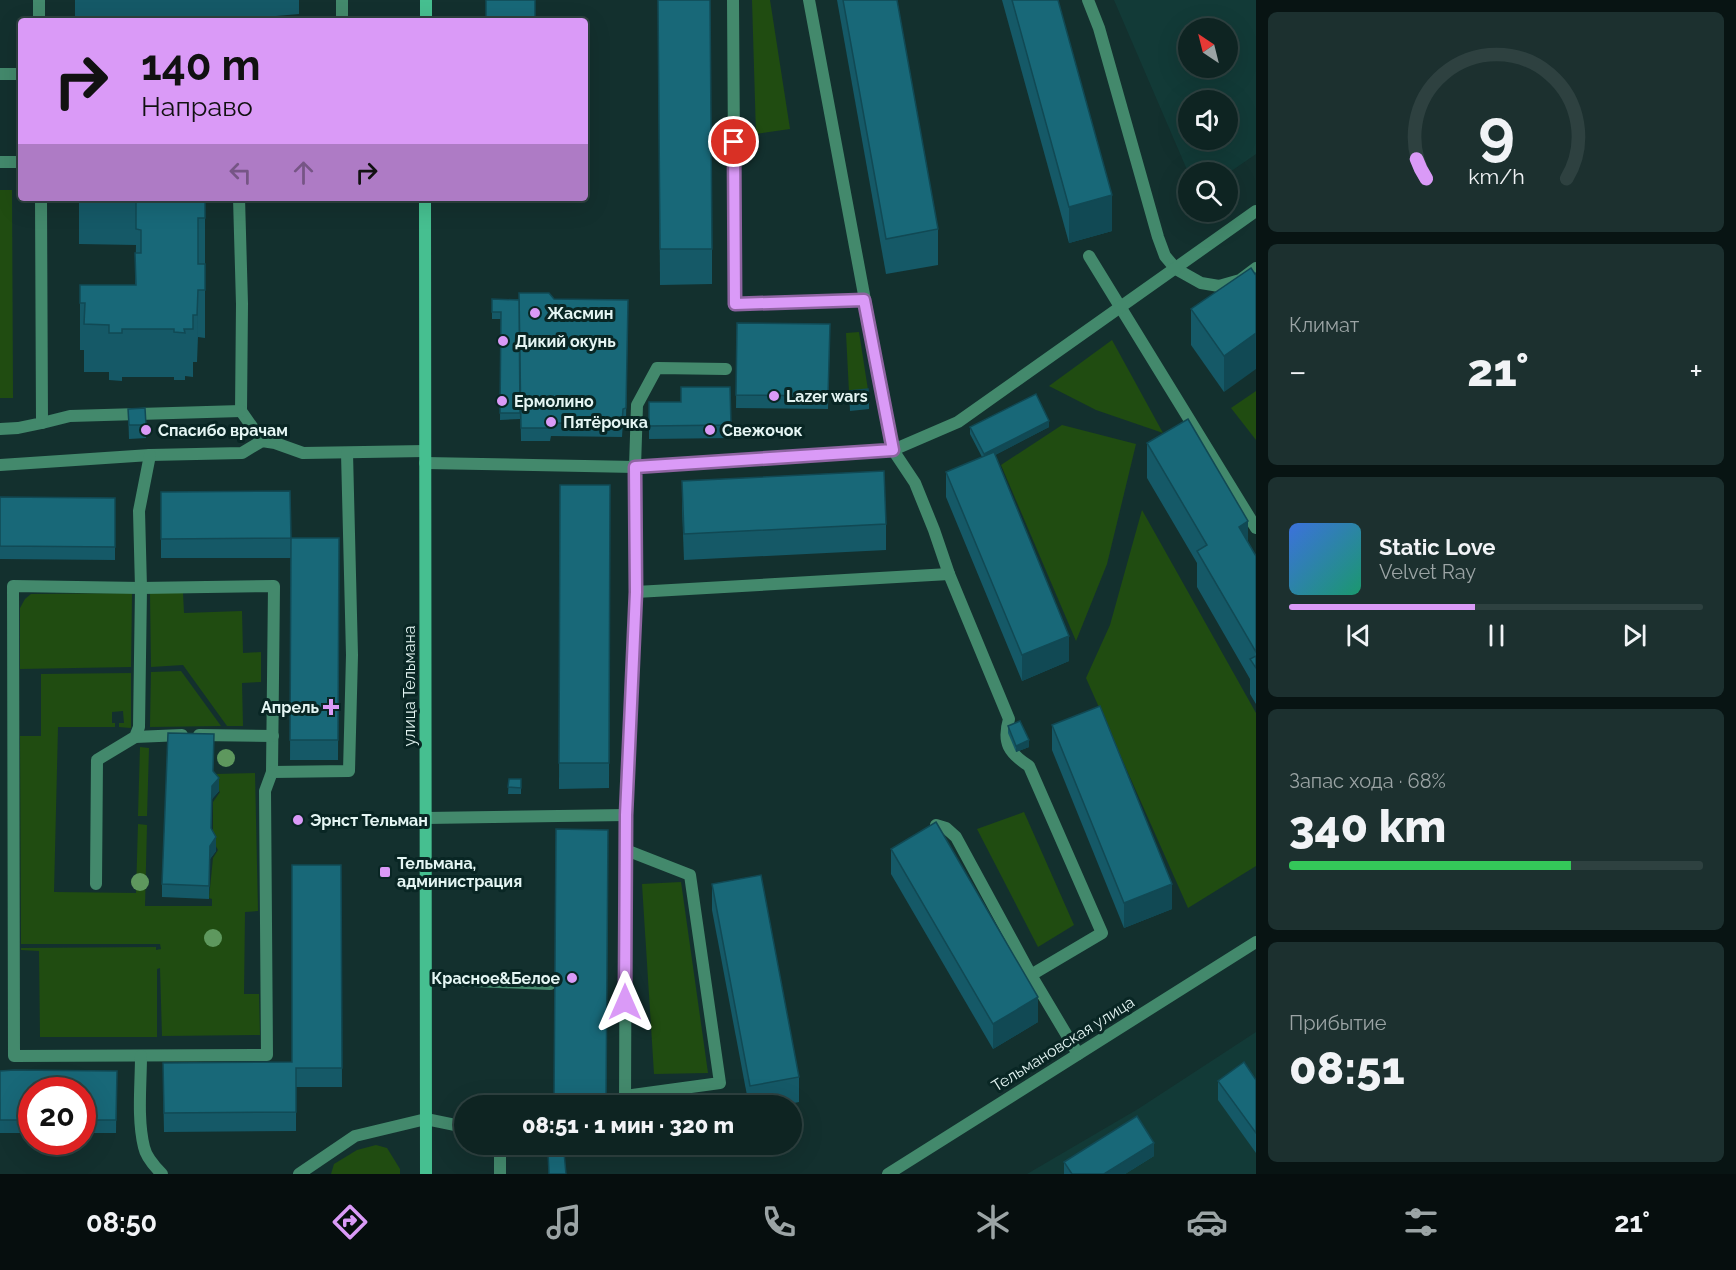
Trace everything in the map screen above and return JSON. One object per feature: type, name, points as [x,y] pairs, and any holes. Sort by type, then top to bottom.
[{"type":"main road","points":[[426,0],[426,18]]},
{"type":"main road","name":"улица Тельмана","points":[[425,201],[426,1174]]},
{"type":"street","points":[[39,0],[39,18]]},
{"type":"street","points":[[342,0],[342,18]]},
{"type":"street","points":[[734,0],[735,304],[864,300]]},
{"type":"street","points":[[809,0],[893,450],[915,483],[949,574],[1009,719],[1006,730],[1008,745],[1014,756],[1029,766],[1102,933],[1031,975]]},
{"type":"street","points":[[1088,0],[1099,28],[1165,256],[1176,268],[1201,283],[1219,286],[1240,280],[1256,268]]},
{"type":"street","points":[[0,74],[18,74]]},
{"type":"street","points":[[0,162],[18,162]]},
{"type":"street","points":[[41,201],[42,423]]},
{"type":"street","points":[[239,201],[242,304],[241,411],[262,441]]},
{"type":"street","points":[[0,465],[150,455],[242,453],[262,441],[303,453],[347,453],[635,467],[893,450],[958,422],[1256,211]]},
{"type":"street","points":[[1089,256],[1256,528]]},
{"type":"street","points":[[625,1095],[626,815],[636,592],[637,405],[657,368],[726,369]]},
{"type":"street","points":[[0,429],[18,428],[70,416],[241,411]]},
{"type":"street","points":[[272,772],[349,771],[352,655],[347,453]]},
{"type":"street","points":[[135,737],[139,727],[141,588],[139,511],[150,455]]},
{"type":"street","points":[[636,592],[949,574]]},
{"type":"street","points":[[13,586],[141,588],[274,586],[273,736],[272,772],[265,791],[267,1055],[14,1056],[13,586]]},
{"type":"street","points":[[96,884],[97,760],[135,737],[167,734],[273,736]]},
{"type":"street","points":[[426,818],[626,815]]},
{"type":"street","points":[[936,825],[946,828],[956,837],[1031,975],[1078,1054]]},
{"type":"street","points":[[626,850],[690,875],[720,1083],[657,1095]]},
{"type":"street","name":"Тельмановская улица","points":[[888,1174],[1256,942]]},
{"type":"street","points":[[426,979],[550,984]]},
{"type":"street","points":[[141,1056],[141,1125],[144,1149],[162,1174]]},
{"type":"street","points":[[299,1174],[355,1136],[426,1119],[454,1125]]},
{"type":"street","points":[[500,1155],[500,1174]]},
{"type":"shaded area","points":[[1114,0],[1256,0],[1256,154],[1238,166],[1238,162],[1184,162],[1179,150],[1238,150],[1238,90],[1178,90],[1178,149]]},
{"type":"shaded area","points":[[1256,1032],[1256,1174],[1027,1174],[1138,1109]]},
{"type":"green space","points":[[752,0],[770,0],[790,129],[756,134]]},
{"type":"green space","points":[[0,190],[12,190],[13,398],[0,398]]},
{"type":"green space","points":[[859,332],[868,390],[849,392],[846,333]]},
{"type":"green space","points":[[1112,340],[1163,433],[1096,410],[1049,386]]},
{"type":"green space","points":[[1256,391],[1256,440],[1231,408]]},
{"type":"green space","points":[[1062,425],[1136,444],[1107,564],[1076,641],[1001,465]]},
{"type":"green space","points":[[1142,510],[1256,713],[1256,866],[1188,908],[1086,678],[1110,625]]},
{"type":"green space","points":[[132,593],[131,667],[20,669],[20,608],[31,594]]},
{"type":"green space","points":[[150,593],[183,593],[184,613],[242,611],[243,653],[261,652],[261,682],[242,683],[243,726],[227,726],[183,665],[151,667]]},
{"type":"green space","points":[[181,671],[221,726],[150,727],[151,672]]},
{"type":"green space","points":[[131,673],[131,728],[119,727],[119,723],[124,723],[123,711],[112,712],[112,723],[115,723],[115,727],[58,727],[54,892],[136,893],[138,824],[147,825],[145,906],[212,906],[212,899],[209,898],[213,858],[218,850],[213,841],[213,802],[220,792],[215,784],[216,774],[255,773],[258,911],[245,912],[244,994],[259,994],[260,1035],[162,1036],[160,968],[157,969],[157,1037],[40,1037],[39,951],[21,950],[21,948],[156,947],[156,950],[161,949],[160,944],[21,944],[20,736],[41,736],[41,674]]},
{"type":"green space","points":[[140,747],[149,748],[147,816],[138,816]]},
{"type":"green space","points":[[1024,812],[1074,925],[1038,947],[977,829]]},
{"type":"green space","points":[[681,882],[708,1073],[654,1074],[642,884]]},
{"type":"green space","points":[[376,1145],[387,1148],[400,1169],[400,1174],[331,1174],[334,1164],[357,1150]]},
{"type":"building","points":[[486,0],[535,0],[535,18],[486,18]]},
{"type":"building","points":[[658,0],[710,0],[712,249],[660,249]]},
{"type":"building","points":[[843,0],[897,0],[938,229],[886,239]]},
{"type":"building","points":[[1012,0],[1058,0],[1112,195],[1069,207]]},
{"type":"building","points":[[136,201],[205,201],[205,218],[198,218],[198,264],[205,264],[205,290],[198,290],[197,315],[193,315],[193,329],[184,329],[185,333],[174,332],[174,329],[122,329],[122,333],[109,333],[109,325],[84,324],[85,303],[80,303],[80,285],[136,285],[135,253],[141,253],[141,230],[136,229]]},
{"type":"building","points":[[1251,268],[1256,273],[1256,333],[1224,356],[1191,309]]},
{"type":"building","points":[[519,293],[549,293],[554,299],[628,300],[626,408],[623,409],[622,424],[551,423],[550,428],[521,428]]},
{"type":"building","points":[[492,299],[519,300],[520,413],[500,413],[501,312],[492,312]]},
{"type":"building","points":[[737,323],[830,324],[828,396],[736,395]]},
{"type":"building","points":[[681,387],[730,387],[731,425],[649,426],[649,402],[681,402]]},
{"type":"building","points":[[868,389],[869,402],[850,404],[849,391]]},
{"type":"building","points":[[1036,394],[1049,421],[984,454],[970,427]]},
{"type":"building","points":[[145,408],[146,425],[129,425],[128,409]]},
{"type":"building","points":[[1188,419],[1248,521],[1239,527],[1256,556],[1256,652],[1197,551],[1207,545],[1147,443]]},
{"type":"building","points":[[994,452],[1069,636],[1022,655],[946,472]]},
{"type":"building","points":[[884,471],[886,524],[684,534],[682,481]]},
{"type":"building","points":[[560,485],[610,485],[609,763],[559,763]]},
{"type":"building","points":[[290,491],[291,538],[161,539],[161,492]]},
{"type":"building","points":[[0,497],[115,498],[115,547],[0,546]]},
{"type":"building","points":[[291,538],[339,538],[338,740],[290,740]]},
{"type":"building","points":[[1256,656],[1256,668],[1250,659]]},
{"type":"building","points":[[1100,706],[1172,884],[1124,903],[1052,725]]},
{"type":"building","points":[[1020,721],[1029,740],[1016,746],[1008,726]]},
{"type":"building","points":[[168,733],[214,734],[213,771],[219,778],[212,786],[211,828],[216,837],[210,846],[209,886],[162,884]]},
{"type":"building","points":[[509,779],[521,779],[521,788],[508,787]]},
{"type":"building","points":[[936,822],[1038,997],[993,1024],[891,849]]},
{"type":"building","points":[[556,829],[608,830],[606,1095],[554,1095]]},
{"type":"building","points":[[292,865],[341,865],[342,1068],[296,1068],[296,1112],[164,1113],[163,1063],[292,1062]]},
{"type":"building","points":[[761,875],[799,1077],[750,1086],[712,884]]},
{"type":"building","points":[[1244,1062],[1256,1080],[1256,1133],[1218,1081]]},
{"type":"building","points":[[0,1071],[117,1071],[116,1120],[96,1120],[96,1077],[18,1077],[18,1120],[0,1120]]},
{"type":"building","points":[[1137,1116],[1154,1143],[1104,1174],[1072,1174],[1064,1162]]},
{"type":"building","points":[[548,1155],[564,1155],[566,1174],[549,1174]]},
{"type":"place","name":"Жасмин","points":[[535,313]]},
{"type":"place","name":"Дикий окунь","points":[[503,341]]},
{"type":"place","name":"Lazer wars","points":[[774,396]]},
{"type":"place","name":"Ермолино","points":[[502,401]]},
{"type":"place","name":"Пятёрочка","points":[[551,422]]},
{"type":"place","name":"Спасибо врачам","points":[[146,430]]},
{"type":"place","name":"Свежочок","points":[[710,430]]},
{"type":"place","name":"Апрель","points":[[331,707]]},
{"type":"place","name":"Эрнст Тельман","points":[[298,820]]},
{"type":"place","name":"Тельмана, администрация","points":[[385,872]]},
{"type":"place","name":"Красное&Белое","points":[[572,978]]},
{"type":"route","points":[[625,1002],[626,815],[636,592],[635,467],[893,450],[864,300],[735,304],[734,142]]}]
